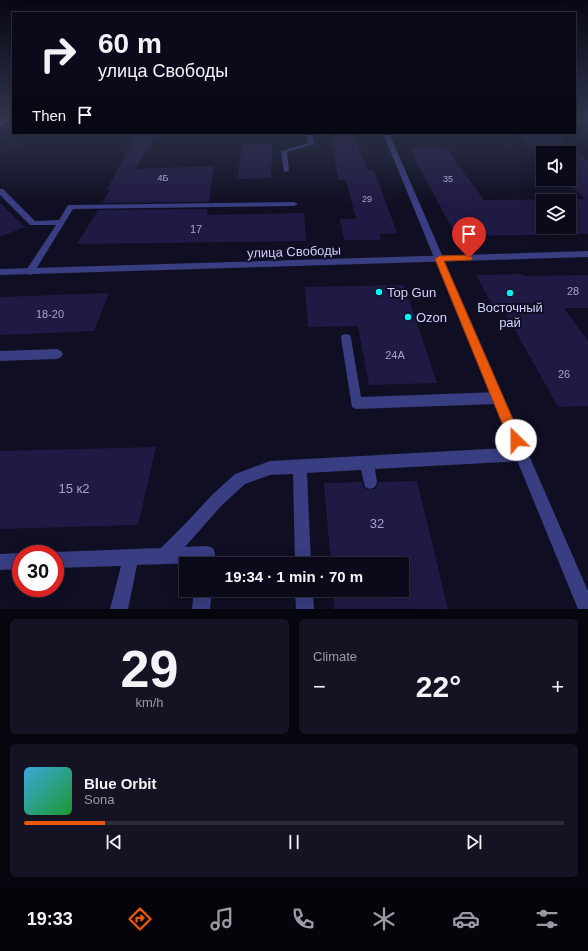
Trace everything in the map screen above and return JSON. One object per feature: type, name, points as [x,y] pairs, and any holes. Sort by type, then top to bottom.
[{"type":"street","points":[[286,171],[284,151],[298,147]]},
{"type":"street","points":[[392,147],[587,609]]},
{"type":"street","points":[[0,191],[34,223],[61,222]]},
{"type":"street","points":[[30,272],[71,207],[294,204]]},
{"type":"street","name":"улица Свободы","points":[[0,272],[588,254]]},
{"type":"street","points":[[346,338],[356,403],[498,398]]},
{"type":"street","points":[[0,356],[57,354]]},
{"type":"street","points":[[164,556],[192,529],[217,500],[240,479],[270,468],[522,454]]},
{"type":"street","points":[[367,462],[370,482]]},
{"type":"street","points":[[300,466],[303,557]]},
{"type":"street","points":[[64,560],[207,554],[207,557]]},
{"type":"street","points":[[119,609],[131,557]]},
{"type":"street","points":[[0,562],[12,561]]},
{"type":"street","points":[[201,609],[202,597]]},
{"type":"street","points":[[304,597],[305,609]]},
{"type":"building","points":[[129,147],[149,147],[135,169],[214,166],[209,202],[102,203],[110,190],[107,190]]},
{"type":"building","points":[[242,147],[272,147],[271,178],[237,179]]},
{"type":"building","points":[[332,147],[359,147],[367,170],[374,170],[397,233],[379,234],[381,240],[344,240],[340,219],[356,219],[346,180],[339,180]]},
{"type":"building","points":[[531,147],[536,147],[536,152]]},
{"type":"building","points":[[409,148],[446,148],[484,200],[536,199],[536,234],[576,234],[576,199],[585,199],[571,186],[576,186],[576,151],[588,161],[588,234],[456,236]]},
{"type":"building","points":[[0,203],[25,227],[0,237]]},
{"type":"building","points":[[208,209],[207,215],[304,213],[306,241],[77,244],[98,210]]},
{"type":"building","points":[[522,274],[523,276],[588,275],[588,308],[564,308],[588,341],[588,406],[558,407],[505,312],[496,312],[476,275]]},
{"type":"building","points":[[404,285],[437,383],[369,385],[358,326],[308,327],[305,287]]},
{"type":"building","points":[[109,293],[94,331],[0,335],[0,297]]},
{"type":"building","points":[[156,447],[138,525],[0,529],[0,451]]},
{"type":"building","points":[[417,481],[448,609],[334,609],[333,597],[409,597],[409,557],[330,557],[324,483],[362,482],[364,488],[371,490],[376,488],[378,482]]},
{"type":"place","name":"Top Gun","points":[[379,292]]},
{"type":"place","name":"Восточный рай","points":[[510,293]]},
{"type":"place","name":"Ozon","points":[[408,317]]},
{"type":"route","points":[[469,258],[439,259],[516,440]]}]
